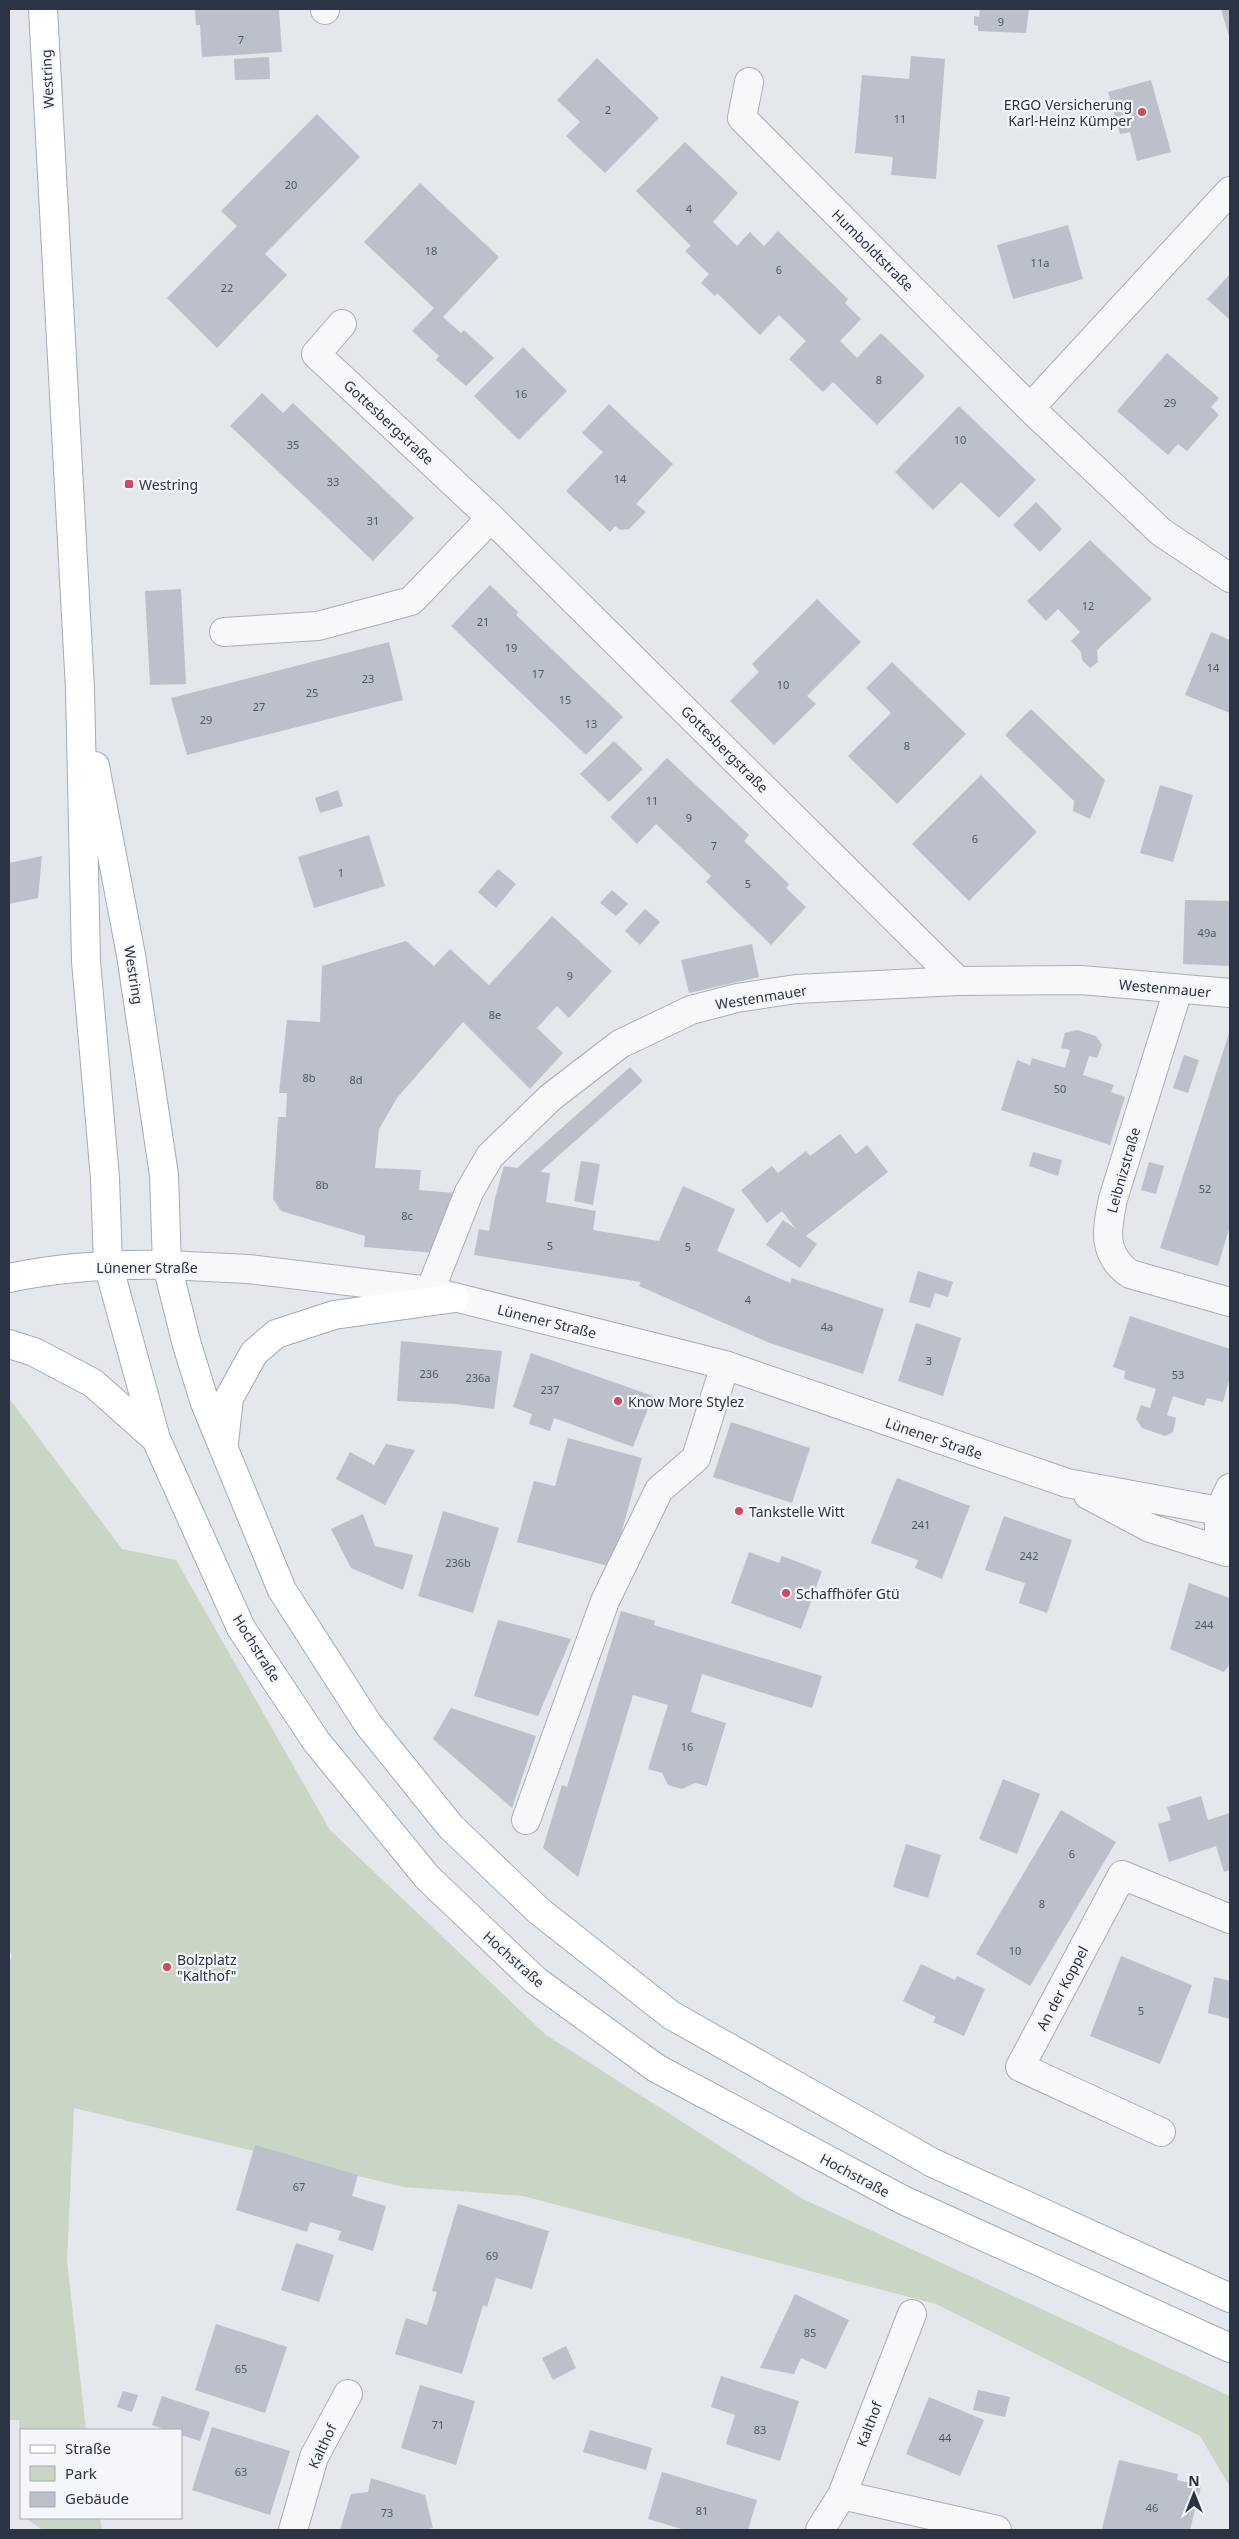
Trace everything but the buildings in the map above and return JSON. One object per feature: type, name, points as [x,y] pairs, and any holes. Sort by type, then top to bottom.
[{"type":"main road","name":"Westring","points":[[43,9],[80,689],[86,961],[105,1178],[108,1264]]},
{"type":"main road","name":"Westring","points":[[80,689],[133,964],[164,1175],[167,1265]]},
{"type":"main road","name":"Lünener Straße","points":[[9,1278],[108,1264],[167,1265]]},
{"type":"main road","name":"Hochstraße","points":[[108,1264],[156,1439],[242,1628],[316,1741],[427,1877],[535,1980],[656,2068],[903,2200],[1230,2348]]},
{"type":"main road","points":[[167,1265],[187,1345],[205,1403],[282,1590],[368,1724],[451,1827],[539,1911],[671,2015],[925,2159],[1230,2298]]},
{"type":"main road","points":[[224,1450],[228,1398],[254,1353],[276,1334],[334,1315],[442,1295]]},
{"type":"main road","points":[[9,1344],[34,1352],[93,1383],[156,1439]]},
{"type":"street","name":"Humboldtstraße","points":[[749,82],[742,118],[1030,408],[1161,532],[1230,578]]},
{"type":"street","points":[[1030,408],[1230,191]]},
{"type":"street","name":"Gottesbergstraße","points":[[342,324],[316,354],[492,518],[958,981]]},
{"type":"street","points":[[224,632],[318,626],[410,601],[492,518]]},
{"type":"street","name":"Westenmauer","points":[[442,1295],[468,1192],[490,1156],[551,1097],[620,1044],[691,1010],[737,998],[796,990],[958,981],[1081,980],[1178,990],[1230,993]]},
{"type":"street","name":"Leibnizstraße","points":[[1178,990],[1113,1198],[1107,1228],[1110,1249],[1118,1266],[1130,1274],[1230,1302]]},
{"type":"street","name":"Lünener Straße","points":[[167,1265],[248,1269],[442,1295],[725,1365],[1067,1483],[1150,1528],[1228,1554]]},
{"type":"street","points":[[526,1820],[606,1601],[659,1490],[696,1458],[725,1365]]},
{"type":"street","name":"Lünener Straße","points":[[1067,1483],[1225,1500]]},
{"type":"street","points":[[1225,1500],[1218,1525],[1228,1554]]},
{"type":"street","name":"An der Koppel","points":[[1161,2132],[1020,2067],[1122,1875],[1230,1919]]},
{"type":"street","name":"Kalthof","points":[[820,2530],[842,2495],[912,2314]]},
{"type":"street","name":"Kalthof","points":[[293,2530],[314,2457],[348,2394]]},
{"type":"street","points":[[842,2495],[997,2530]]},
{"type":"green space","points":[[9,1398],[122,1549],[176,1560],[330,1830],[546,2035],[803,2199],[1230,2396],[1230,2487],[1200,2436],[936,2304],[523,2196],[404,2187],[74,2108],[67,2261],[86,2429],[20,2429],[20,2448],[19,2420],[9,2420],[9,1964],[12,1956],[9,1948]]},
{"type":"green space","points":[[26,2519],[100,2519],[102,2530],[43,2530]]},
{"type":"place","name":"ERGO Versicherung Karl-Heinz Kümper","points":[[1142,112]]},
{"type":"place","name":"Westring","points":[[129,484]]},
{"type":"place","name":"Know More Stylez","points":[[618,1401]]},
{"type":"place","name":"Tankstelle Witt","points":[[739,1511]]},
{"type":"place","name":"Schaffhöfer Gtü","points":[[786,1593]]},
{"type":"place","name":"Bolzplatz \"Kalthof\"","points":[[167,1967]]}]
